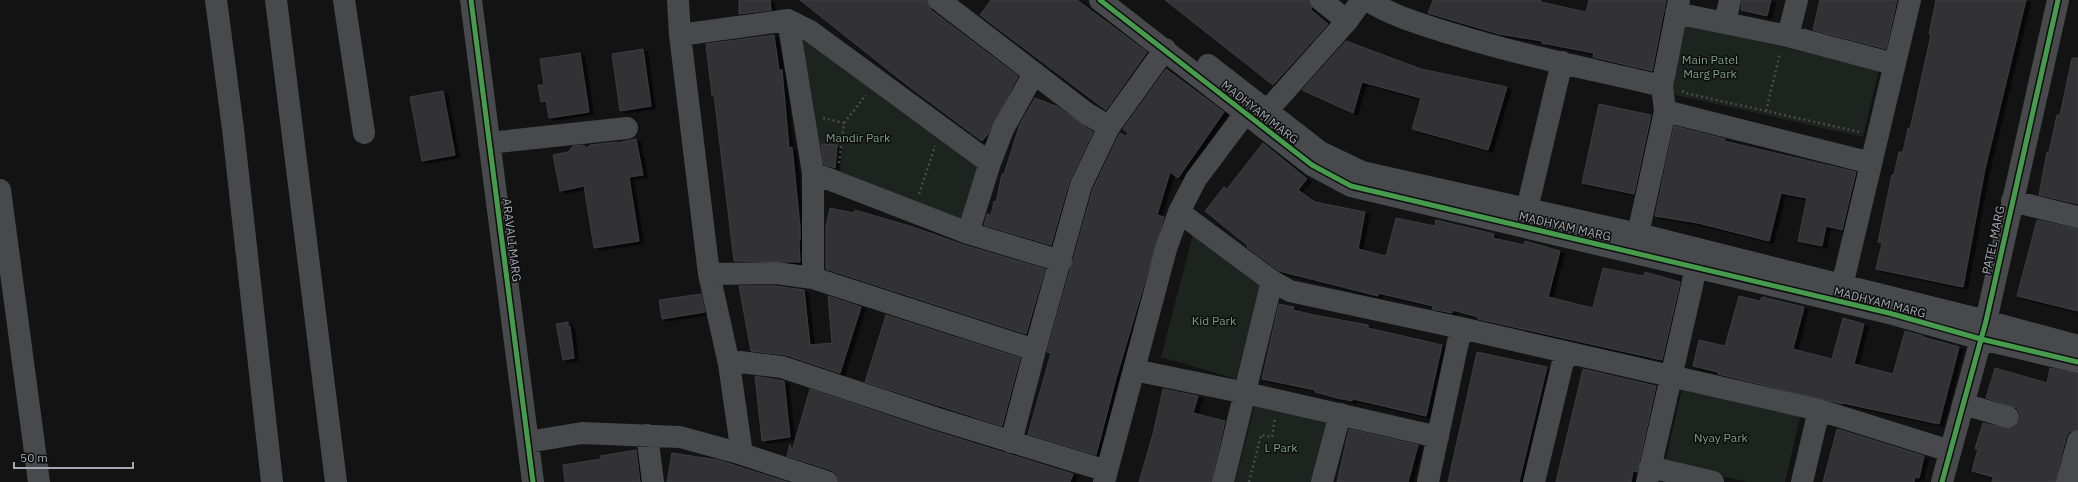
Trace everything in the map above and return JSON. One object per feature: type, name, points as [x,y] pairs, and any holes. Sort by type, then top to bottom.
[{"type":"street","points":[[216,0],[233,129],[272,482]]},
{"type":"street","points":[[276,0],[336,482]]},
{"type":"street","points":[[344,0],[364,133]]},
{"type":"street","name":"ARAVALI MARG","points":[[471,0],[534,482]]},
{"type":"street","points":[[678,0],[680,35],[709,274],[729,364],[742,454]]},
{"type":"street","points":[[939,0],[961,7],[1034,72],[1086,113],[1109,127]]},
{"type":"street","name":"MADHYAM MARG","points":[[1100,0],[1165,49],[1320,152],[1362,172],[1638,234],[1842,286],[1983,330],[2078,362]]},
{"type":"street","name":"MADHYAM MARG","points":[[1126,0],[1256,109],[1312,165],[1351,186],[1889,313],[2078,346]]},
{"type":"street","points":[[1321,0],[1346,21]]},
{"type":"street","points":[[729,364],[740,362],[782,367],[1012,442],[1106,477],[1166,249],[1179,212],[1196,178],[1256,109],[1346,21],[1362,0]]},
{"type":"street","points":[[1367,0],[1382,9],[1424,25],[1492,46],[1671,88]]},
{"type":"street","points":[[1724,22],[1730,0]]},
{"type":"street","points":[[1781,42],[1797,0]]},
{"type":"street","points":[[1842,286],[1910,0]]},
{"type":"street","name":"PATEL MARG","points":[[1942,482],[1983,330],[2058,0]]},
{"type":"street","points":[[1638,234],[1671,88],[1678,6],[1781,42],[1894,64]]},
{"type":"street","points":[[680,35],[788,20],[810,31],[990,163]]},
{"type":"street","points":[[788,20],[813,173],[813,278]]},
{"type":"street","points":[[1012,442],[1035,350],[1081,185],[1109,127],[1165,49]]},
{"type":"street","points":[[1527,209],[1562,62]]},
{"type":"street","points":[[968,233],[990,163],[1004,128],[1034,72]]},
{"type":"street","points":[[1665,110],[1871,163]]},
{"type":"street","points":[[490,143],[627,128]]},
{"type":"street","points":[[813,173],[968,233],[1061,260]]},
{"type":"street","points":[[0,190],[39,482]]},
{"type":"street","points":[[2012,201],[2078,217]]},
{"type":"street","points":[[1179,212],[1272,281],[1290,292],[1461,328],[1819,410],[1950,451]]},
{"type":"street","points":[[1696,268],[1648,474],[1713,482]]},
{"type":"street","points":[[709,274],[776,273],[813,278],[1035,350]]},
{"type":"street","points":[[1223,482],[1246,393],[1272,281]]},
{"type":"street","points":[[1428,482],[1461,328]]},
{"type":"street","points":[[1534,482],[1565,353]]},
{"type":"street","points":[[1134,370],[1246,393],[1438,437]]},
{"type":"street","points":[[1963,404],[2008,417]]},
{"type":"street","points":[[1802,482],[1819,410]]},
{"type":"street","points":[[1322,482],[1340,414]]},
{"type":"street","points":[[528,442],[582,433],[680,437],[742,454],[827,482]]},
{"type":"street","points":[[647,435],[653,482]]},
{"type":"street","points":[[2067,482],[2078,441]]},
{"type":"path","points":[[1766,111],[1781,50],[1781,42]]},
{"type":"path","points":[[1671,88],[1685,94],[1861,132]]},
{"type":"path","points":[[838,170],[844,123],[867,94]]},
{"type":"path","points":[[803,114],[844,123]]},
{"type":"path","points":[[918,198],[941,127]]},
{"type":"path","points":[[1249,482],[1261,435],[1272,437],[1276,415]]},
{"type":"green space","name":"Mandir Park","points":[[788,20],[990,163],[968,233],[813,173]]},
{"type":"green space","name":"Main Patel Marg Park","points":[[1680,22],[1879,70],[1863,137],[1667,93]]},
{"type":"green space","name":"Kid Park","points":[[1193,234],[1265,289],[1243,381],[1161,357]]},
{"type":"green space","name":"Nyay Park","points":[[1682,389],[1800,417],[1785,482],[1747,482],[1665,463]]},
{"type":"green space","name":"L Park","points":[[1255,404],[1334,425],[1320,482],[1235,482]]},
{"type":"building","points":[[739,0],[770,0],[771,10],[739,14]]},
{"type":"building","points":[[800,0],[927,0],[931,10],[1018,76],[988,134],[982,141],[907,85]]},
{"type":"building","points":[[991,0],[1077,0],[1147,52],[1106,110],[980,15]]},
{"type":"building","points":[[1165,0],[1309,0],[1312,8],[1310,9],[1328,24],[1273,85]]},
{"type":"building","points":[[1433,0],[1541,0],[1541,2],[1586,12],[1589,0],[1666,0],[1652,71],[1593,57],[1594,53],[1542,43],[1542,41],[1499,34],[1428,13]]},
{"type":"building","points":[[1742,0],[1771,0],[1767,16],[1741,10]]},
{"type":"building","points":[[1820,0],[1897,0],[1886,49],[1813,30]]},
{"type":"building","points":[[1936,0],[2026,0],[1985,169],[1963,287],[1876,269],[1882,243],[1878,242],[1892,175],[1894,175],[1899,152],[1903,152],[1908,128],[1910,129],[1931,35],[1929,34]]},
{"type":"building","points":[[774,35],[779,70],[782,70],[789,148],[792,147],[800,227],[800,262],[734,261],[714,95],[712,96],[706,44]]},
{"type":"building","points":[[1346,41],[1421,69],[1507,87],[1488,150],[1412,129],[1421,98],[1362,82],[1353,113],[1302,90]]},
{"type":"building","points":[[643,49],[651,106],[620,111],[612,54]]},
{"type":"building","points":[[580,53],[589,112],[549,118],[546,101],[541,102],[538,85],[544,85],[540,59]]},
{"type":"building","points":[[2072,58],[2078,58],[2078,204],[2039,195],[2047,152],[2049,152],[2057,115],[2060,115]]},
{"type":"building","points":[[1166,69],[1224,112],[1178,178],[1170,172],[1157,215],[1164,217],[1115,382],[1096,455],[1028,434],[1051,353],[1047,352],[1093,189],[1120,133],[1126,136],[1128,133],[1123,129]]},
{"type":"building","points":[[443,91],[455,155],[422,161],[410,97]]},
{"type":"building","points":[[1035,98],[1058,107],[1093,132],[1069,182],[1051,245],[984,225],[987,214],[991,215],[994,201],[996,202],[1002,174],[1004,174],[1020,124]]},
{"type":"building","points":[[1599,104],[1651,115],[1634,194],[1582,183]]},
{"type":"building","points":[[1674,126],[1725,139],[1724,141],[1856,172],[1842,230],[1826,226],[1822,246],[1798,241],[1807,198],[1781,193],[1769,241],[1698,223],[1655,216]]},
{"type":"building","points":[[636,139],[643,175],[629,177],[639,241],[594,248],[584,186],[560,191],[553,155],[568,152],[573,146],[583,145],[587,148],[590,145],[617,143]]},
{"type":"building","points":[[1263,143],[1307,179],[1298,190],[1315,202],[1365,212],[1358,249],[1386,256],[1396,218],[1435,226],[1436,220],[1494,234],[1493,238],[1524,245],[1525,241],[1560,251],[1548,297],[1593,308],[1603,268],[1644,276],[1645,272],[1680,282],[1662,360],[1478,319],[1478,317],[1452,310],[1452,313],[1432,309],[1433,306],[1378,293],[1378,296],[1279,271],[1247,247],[1248,246],[1205,211],[1224,187],[1227,189]]},
{"type":"building","points":[[821,144],[837,145],[835,168],[824,164]]},
{"type":"building","points":[[830,208],[854,213],[855,210],[1045,269],[1026,334],[826,269],[826,226]]},
{"type":"building","points":[[2037,220],[2078,229],[2078,311],[2017,296]]},
{"type":"building","points":[[739,286],[775,286],[804,290],[810,345],[832,343],[828,296],[861,307],[840,373],[786,355],[751,351]]},
{"type":"building","points":[[701,294],[705,312],[662,319],[659,300]]},
{"type":"building","points":[[1739,296],[1760,301],[1762,297],[1804,307],[1793,349],[1832,359],[1843,318],[1864,324],[1854,364],[1893,374],[1905,331],[1959,347],[1939,424],[1843,404],[1718,374],[1718,372],[1693,366],[1699,340],[1725,346]]},
{"type":"building","points":[[1279,304],[1294,307],[1293,310],[1368,325],[1368,328],[1442,345],[1426,416],[1353,399],[1352,401],[1337,398],[1315,392],[1315,390],[1262,379]]},
{"type":"building","points":[[886,315],[1020,358],[1002,426],[865,382]]},
{"type":"building","points":[[568,322],[568,327],[570,326],[574,358],[563,360],[556,324]]},
{"type":"building","points":[[1477,352],[1547,367],[1519,482],[1448,482]]},
{"type":"building","points":[[1995,368],[2047,383],[2050,368],[2078,374],[2078,429],[2069,432],[2066,437],[2055,482],[1992,482],[1993,477],[1972,471],[1978,449],[1975,449],[1983,423],[2011,429],[2016,426],[2020,420],[2020,414],[2017,408],[1986,398]]},
{"type":"building","points":[[1583,369],[1656,386],[1637,472],[1633,471],[1631,482],[1556,482]]},
{"type":"building","points":[[755,376],[784,381],[790,437],[762,441]]},
{"type":"building","points":[[810,389],[931,430],[1073,474],[1070,482],[839,482],[837,474],[831,470],[787,456],[790,444],[792,451]]},
{"type":"building","points":[[1163,389],[1198,396],[1193,413],[1225,421],[1211,482],[1139,482],[1153,434]]},
{"type":"building","points":[[1349,429],[1418,445],[1408,482],[1337,482]]},
{"type":"building","points":[[1837,429],[1924,456],[1919,478],[1915,477],[1914,482],[1823,482]]},
{"type":"building","points":[[636,450],[640,482],[565,482],[563,465],[601,459],[600,456]]},
{"type":"building","points":[[672,453],[718,460],[787,482],[667,482]]},
{"type":"cycle path","points":[[471,0],[533,482]]},
{"type":"cycle path","points":[[1100,0],[1312,165],[1351,186],[1889,313],[1981,339],[2078,362]]},
{"type":"cycle path","points":[[1942,482],[1986,321],[2058,0]]}]
